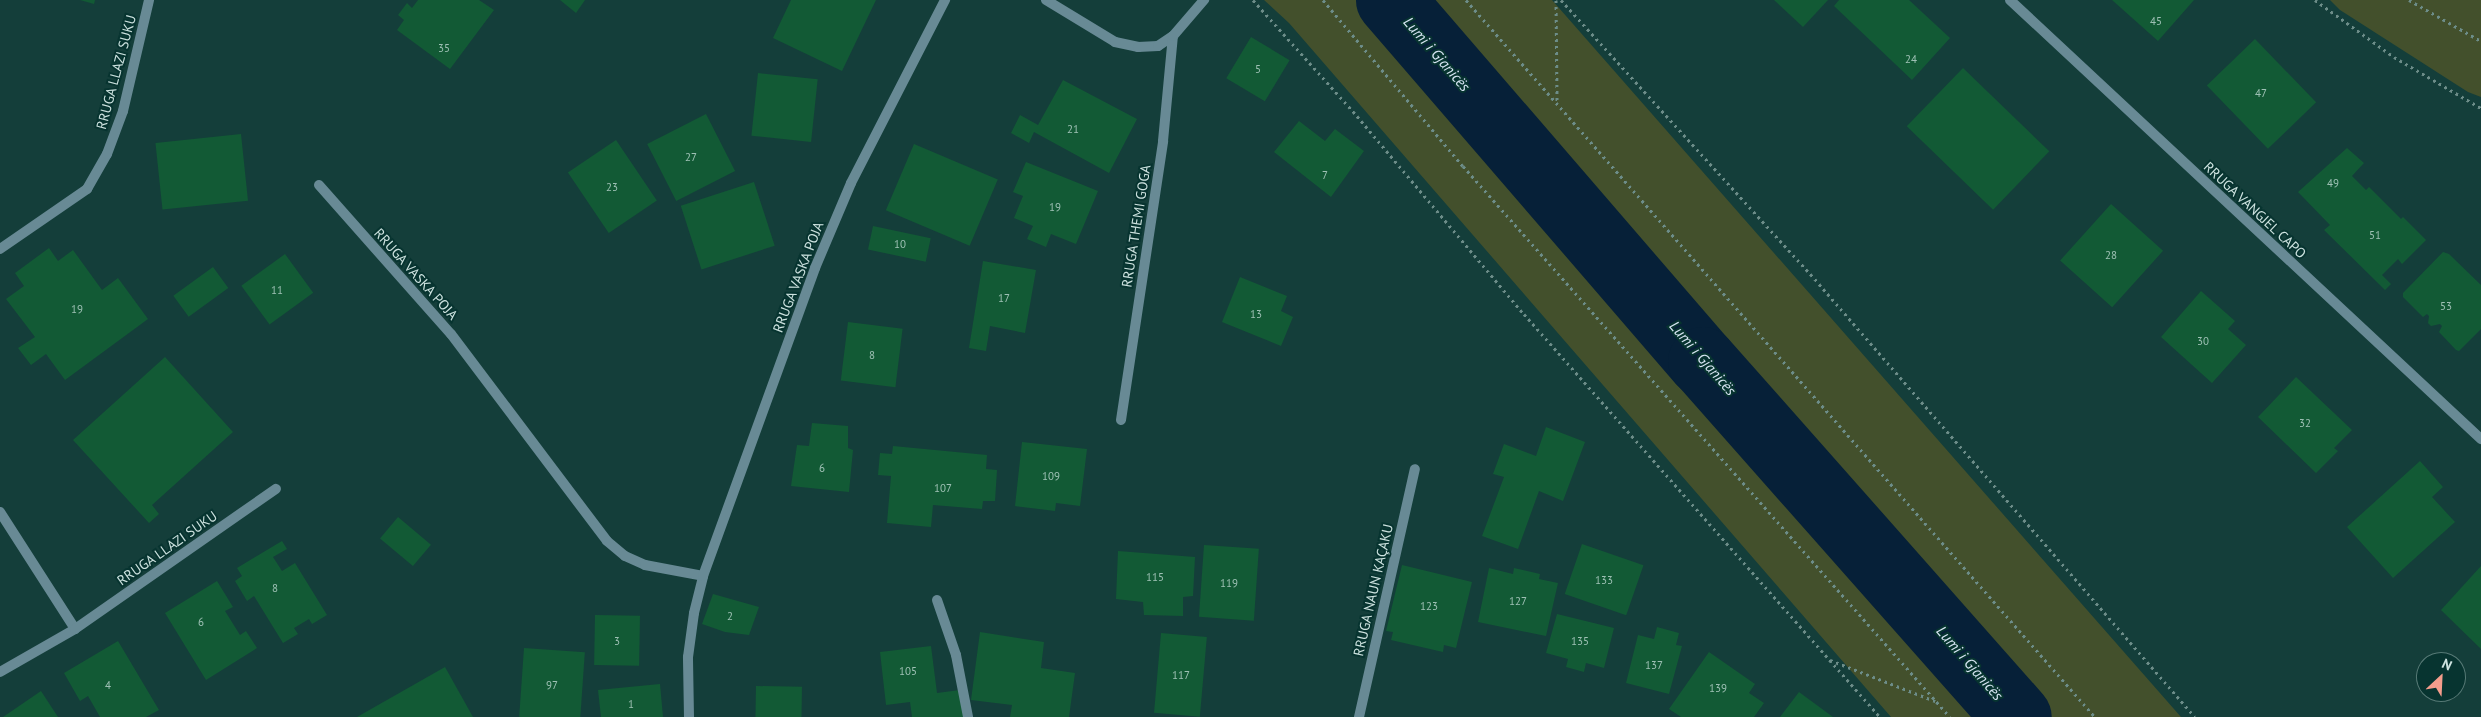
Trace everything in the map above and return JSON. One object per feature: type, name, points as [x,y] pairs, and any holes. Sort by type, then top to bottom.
[{"type":"street","name":"RRUGA LLAZI SUKU","points":[[0,249],[86,189],[107,154],[123,111],[149,0]]},
{"type":"street","name":"RRUGA VASKA POJA","points":[[689,717],[688,657],[694,613],[703,576],[818,259],[855,175],[945,0]]},
{"type":"street","points":[[1046,0],[1115,42],[1138,47],[1158,46],[1173,36],[1202,3]]},
{"type":"street","name":"RRUGA VANGJEL CAPO","points":[[2010,0],[2481,439]]},
{"type":"street","name":"RRUGA THEMI GOGA","points":[[1120,420],[1163,141],[1173,36]]},
{"type":"street","name":"RRUGA VASKA POJA","points":[[318,185],[451,334],[607,541],[624,556],[645,565],[703,576]]},
{"type":"street","name":"RRUGA NAUN KAÇAKU","points":[[1359,717],[1416,469]]},
{"type":"street","name":"RRUGA LLAZI SUKU","points":[[0,672],[75,629],[276,489]]},
{"type":"street","points":[[0,512],[75,629]]},
{"type":"street","points":[[938,600],[956,655],[968,717]]},
{"type":"path","points":[[1253,0],[1357,116],[1524,314],[1880,717]]},
{"type":"path","points":[[1323,0],[1463,166],[1950,717]]},
{"type":"path","points":[[1466,0],[1557,101],[2095,717]]},
{"type":"path","points":[[1556,0],[1557,101]]},
{"type":"path","points":[[1561,0],[1819,284],[2195,717]]},
{"type":"path","points":[[2315,0],[2394,57],[2481,108]]},
{"type":"path","points":[[2409,0],[2481,42]]},
{"type":"path","points":[[1829,659],[1937,702]]},
{"type":"green space","points":[[1264,0],[1552,0],[2181,717],[1891,717],[1289,23]]},
{"type":"green space","points":[[2330,0],[2481,0],[2481,97],[2468,92],[2340,10]]},
{"type":"building","points":[[80,0],[95,0],[94,4]]},
{"type":"building","points":[[418,0],[479,0],[494,10],[450,69],[397,30],[404,20],[398,15],[407,3],[412,8]]},
{"type":"building","points":[[560,0],[585,0],[576,13]]},
{"type":"building","points":[[791,0],[876,0],[842,71],[773,38]]},
{"type":"building","points":[[1774,0],[1828,0],[1803,27]]},
{"type":"building","points":[[1839,0],[1909,0],[1950,38],[1912,80],[1834,6]]},
{"type":"building","points":[[2112,0],[2194,0],[2158,41]]},
{"type":"building","points":[[1251,37],[1290,60],[1265,101],[1226,78]]},
{"type":"building","points":[[2255,39],[2316,102],[2268,149],[2207,86]]},
{"type":"building","points":[[1963,68],[2049,151],[1993,210],[1907,126]]},
{"type":"building","points":[[758,73],[818,79],[811,142],[751,136]]},
{"type":"building","points":[[1063,80],[1137,119],[1109,173],[1034,132],[1029,143],[1011,133],[1020,115],[1038,125]]},
{"type":"building","points":[[706,114],[735,171],[676,201],[647,144]]},
{"type":"building","points":[[1299,121],[1325,141],[1335,129],[1364,151],[1331,197],[1274,152]]},
{"type":"building","points":[[241,134],[248,201],[162,210],[155,143]]},
{"type":"building","points":[[616,140],[657,201],[609,233],[568,172]]},
{"type":"building","points":[[914,144],[998,180],[970,246],[886,210]]},
{"type":"building","points":[[2347,148],[2364,163],[2352,176],[2366,190],[2369,187],[2401,219],[2403,217],[2426,240],[2402,264],[2398,259],[2382,275],[2391,284],[2385,290],[2324,230],[2330,225],[2298,192]]},
{"type":"building","points":[[1026,162],[1098,191],[1076,244],[1051,234],[1046,247],[1027,239],[1033,226],[1014,218],[1023,196],[1013,192]]},
{"type":"building","points":[[754,182],[775,246],[701,270],[681,206]]},
{"type":"building","points":[[2111,204],[2163,251],[2112,307],[2060,260]]},
{"type":"building","points":[[873,226],[931,238],[926,262],[868,249]]},
{"type":"building","points":[[49,248],[58,261],[73,250],[102,290],[118,278],[148,319],[65,380],[46,354],[31,365],[18,348],[35,337],[6,299],[24,286],[15,273]]},
{"type":"building","points":[[2443,252],[2449,254],[2481,285],[2481,329],[2459,351],[2439,332],[2442,326],[2440,324],[2431,326],[2428,323],[2429,316],[2427,314],[2423,317],[2403,297],[2403,293]]},
{"type":"building","points":[[285,254],[313,293],[270,325],[241,286]]},
{"type":"building","points":[[983,261],[1036,270],[1025,333],[990,326],[986,351],[969,348]]},
{"type":"building","points":[[213,267],[228,288],[189,317],[173,296]]},
{"type":"building","points":[[1240,277],[1287,296],[1281,311],[1293,317],[1281,346],[1222,322]]},
{"type":"building","points":[[2201,291],[2235,321],[2228,329],[2246,345],[2212,383],[2161,337]]},
{"type":"building","points":[[848,322],[903,329],[895,387],[841,381]]},
{"type":"building","points":[[165,357],[233,432],[152,505],[159,514],[149,523],[73,440]]},
{"type":"building","points":[[2296,377],[2352,430],[2334,448],[2338,451],[2316,473],[2258,417]]},
{"type":"building","points":[[812,423],[848,426],[848,448],[853,450],[849,492],[791,486],[797,445],[809,446]]},
{"type":"building","points":[[1546,427],[1585,442],[1563,501],[1539,491],[1518,549],[1482,536],[1504,477],[1493,474],[1504,444],[1536,456]]},
{"type":"building","points":[[1022,442],[1087,449],[1080,506],[1056,503],[1055,511],[1015,506]]},
{"type":"building","points":[[893,446],[987,455],[986,469],[997,470],[995,501],[983,501],[982,509],[933,505],[931,527],[887,523],[891,476],[878,475],[880,453],[892,454]]},
{"type":"building","points":[[2420,461],[2443,487],[2432,497],[2455,522],[2393,578],[2347,527]]},
{"type":"building","points":[[398,517],[431,545],[413,566],[380,538]]},
{"type":"building","points":[[282,541],[287,549],[273,557],[282,571],[295,563],[327,615],[312,624],[309,619],[294,628],[298,634],[283,643],[254,596],[247,601],[235,581],[242,576],[237,568]]},
{"type":"building","points":[[1582,544],[1643,565],[1626,615],[1565,594]]},
{"type":"building","points":[[1204,545],[1259,549],[1254,621],[1199,617]]},
{"type":"building","points":[[1118,551],[1195,557],[1193,596],[1183,597],[1183,616],[1144,615],[1143,602],[1116,599]]},
{"type":"building","points":[[1402,565],[1472,582],[1456,648],[1444,645],[1443,652],[1391,640],[1393,632],[1386,631]]},
{"type":"building","points":[[2481,566],[2481,649],[2441,610]]},
{"type":"building","points":[[1489,568],[1513,574],[1514,568],[1540,574],[1539,579],[1558,583],[1546,636],[1478,622]]},
{"type":"building","points":[[217,581],[233,607],[225,611],[240,635],[246,631],[257,648],[206,680],[165,613]]},
{"type":"building","points":[[713,594],[759,607],[749,635],[725,632],[702,624]]},
{"type":"building","points":[[1557,614],[1614,628],[1604,668],[1586,663],[1584,672],[1566,667],[1568,659],[1546,653]]},
{"type":"building","points":[[595,615],[640,616],[639,666],[594,665]]},
{"type":"building","points":[[1657,627],[1679,633],[1676,645],[1682,646],[1669,694],[1626,683],[1638,635],[1654,639]]},
{"type":"building","points":[[980,632],[1044,642],[1041,668],[1075,673],[1069,717],[1010,717],[1012,705],[971,700]]},
{"type":"building","points":[[1161,633],[1207,637],[1200,717],[1154,713]]},
{"type":"building","points":[[118,641],[159,710],[146,717],[100,717],[88,696],[80,701],[64,673]]},
{"type":"building","points":[[931,646],[937,693],[960,690],[964,717],[912,717],[910,702],[886,705],[880,652]]},
{"type":"building","points":[[524,648],[585,652],[580,717],[519,717]]},
{"type":"building","points":[[1709,652],[1755,684],[1749,693],[1764,703],[1754,717],[1681,717],[1669,709]]},
{"type":"building","points":[[445,667],[473,717],[357,717]]},
{"type":"building","points":[[660,684],[663,717],[601,717],[598,690]]},
{"type":"building","points":[[756,686],[802,687],[801,717],[755,717]]},
{"type":"building","points":[[41,691],[58,717],[3,717]]},
{"type":"building","points":[[1799,692],[1833,717],[1780,717]]},
{"type":"waterway","name":"Lumi i Gjanicës","points":[[1390,0],[1702,361],[2017,717]]}]
